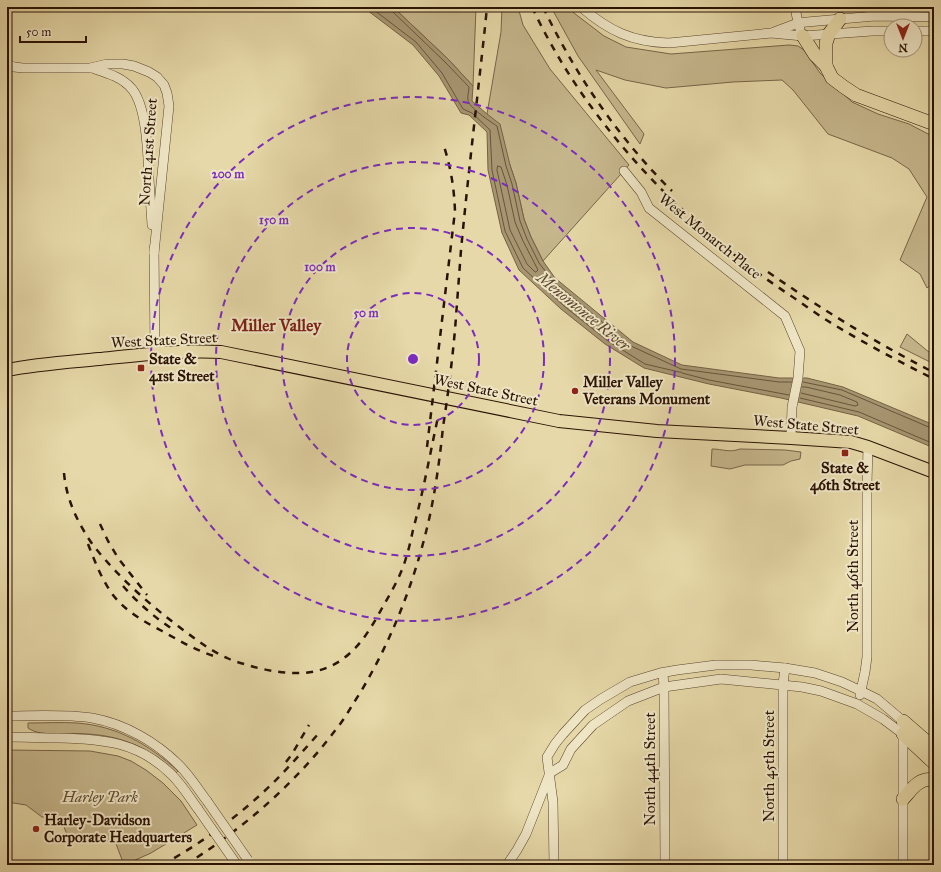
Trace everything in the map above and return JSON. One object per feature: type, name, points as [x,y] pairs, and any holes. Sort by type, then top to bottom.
[{"type":"highway","points":[[826,66],[826,43],[829,34],[840,19]]},
{"type":"highway","points":[[803,36],[815,55],[826,66],[832,78],[844,87],[856,95],[934,124]]},
{"type":"highway","points":[[903,721],[934,748]]},
{"type":"highway","points":[[903,734],[934,763]]},
{"type":"highway","points":[[903,799],[917,783],[928,779],[934,780]]},
{"type":"main road","name":"West State Street","points":[[7,370],[32,366],[155,354],[192,351],[221,352],[560,421],[657,431],[851,442],[934,472]]},
{"type":"street","points":[[581,7],[612,30],[640,40],[658,43],[771,33],[803,36],[883,31]]},
{"type":"street","points":[[795,7],[798,23],[803,36]]},
{"type":"street","points":[[771,33],[798,23],[875,16],[934,17]]},
{"type":"street","points":[[923,31],[934,31]]},
{"type":"street","points":[[7,64],[14,67],[23,68],[90,68]]},
{"type":"street","name":"North 41st Street","points":[[90,68],[107,64],[134,66],[157,77],[164,85],[167,93],[169,106],[168,119],[154,253]]},
{"type":"street","name":"North 41st Street","points":[[90,68],[118,78],[137,96],[140,105],[147,146],[154,253],[155,354]]},
{"type":"street","name":"West Monarch Place","points":[[624,171],[641,192],[649,208],[785,316],[800,351],[798,378],[792,407],[791,438]]},
{"type":"street","name":"North 46th Street","points":[[857,704],[862,690],[867,657],[868,447]]},
{"type":"street","points":[[554,865],[553,802],[547,757],[563,734],[585,710],[601,698],[630,682],[677,670],[716,665],[752,665],[815,673],[862,690],[877,699],[903,721],[903,865]]},
{"type":"street","name":"North 45th Street","points":[[782,865],[783,684],[785,668]]},
{"type":"street","name":"North 44th Street","points":[[663,673],[665,865]]},
{"type":"street","points":[[507,865],[518,850],[526,834],[550,773],[563,765],[571,749],[594,725],[628,701],[664,687],[721,679],[802,687],[821,691],[857,704],[883,719],[903,734]]},
{"type":"street","points":[[7,716],[79,717],[103,720],[127,729],[150,742],[170,757],[187,774],[250,863]]},
{"type":"street","points":[[7,737],[91,739],[108,741],[130,748],[149,757],[174,776],[237,865]]},
{"type":"green space","points":[[393,7],[476,7],[473,86],[448,59]]},
{"type":"green space","points":[[502,7],[518,7],[523,25],[550,69],[629,165],[543,261],[524,219],[516,183],[510,165],[487,114],[501,32]]},
{"type":"green space","points":[[551,7],[569,7],[574,13],[604,36],[626,47],[671,54],[789,45],[798,46],[804,50],[820,73],[852,102],[878,114],[909,124],[934,137],[934,282],[927,288],[920,274],[900,260],[927,197],[909,169],[892,158],[828,134],[793,90],[782,80],[733,82],[666,88],[625,80],[596,70],[644,134],[640,144],[578,56]]},
{"type":"green space","points":[[907,334],[930,353],[934,348],[934,364],[900,347]]},
{"type":"green space","points":[[712,449],[729,451],[740,449],[785,450],[801,452],[800,459],[783,465],[745,465],[730,469],[711,466]]},
{"type":"green space","points":[[28,723],[77,723],[119,732],[143,745],[167,761],[178,771],[176,773],[157,757],[136,745],[125,741],[101,735],[41,733],[28,728]]},
{"type":"green space","name":"Harley Park","points":[[7,750],[90,751],[118,756],[131,761],[163,783],[181,801],[197,825],[151,853],[124,865],[115,841],[70,841],[60,818],[42,817],[26,805],[7,802]]},
{"type":"water","name":"Menomonee River","points":[[363,7],[393,7],[448,59],[473,86],[472,101],[500,124],[524,219],[543,261],[555,278],[633,342],[682,365],[779,378],[807,378],[843,387],[934,425],[934,448],[858,416],[781,398],[709,384],[644,368],[605,344],[561,309],[519,270],[502,233],[488,170],[487,132],[469,115],[461,113],[439,76],[413,45]]},
{"type":"railway","points":[[185,865],[207,851],[267,804],[304,768],[321,748],[343,720],[372,672],[393,629],[410,585],[418,562],[430,515],[439,460],[453,354],[461,250],[487,7]]},
{"type":"railway","points":[[532,7],[570,76],[593,109],[643,170],[700,226],[751,268],[823,318],[867,344],[934,379]]},
{"type":"railway","points":[[543,7],[569,57],[616,128],[672,191]]},
{"type":"railway","points":[[427,447],[455,211],[452,178],[444,146]]},
{"type":"railway","points":[[768,272],[847,324],[929,370]]},
{"type":"railway","points":[[64,473],[72,506],[83,529],[92,543],[125,581],[169,619],[208,648],[233,661],[266,670],[303,673],[327,668],[349,654],[367,634],[392,591],[404,565],[409,548],[438,417]]},
{"type":"railway","points":[[100,524],[118,558],[147,595]]},
{"type":"railway","points":[[88,544],[105,583],[124,607],[142,620],[175,638],[196,649],[217,657]]},
{"type":"railway","points":[[123,586],[147,610],[174,630]]},
{"type":"railway","points":[[286,762],[309,725]]},
{"type":"railway","points":[[162,865],[206,838],[234,817],[279,777],[319,733]]},
{"type":"place","name":"State & 41st Street","points":[[141,368]]},
{"type":"place","name":"Miller Valley Veterans Monument","points":[[575,391]]},
{"type":"place","name":"State & 46th Street","points":[[845,453]]},
{"type":"place","name":"Harley-Davidson Corporate Headquarters","points":[[36,829]]},
{"type":"district","name":"Miller Valley","points":[[276,325]]}]
